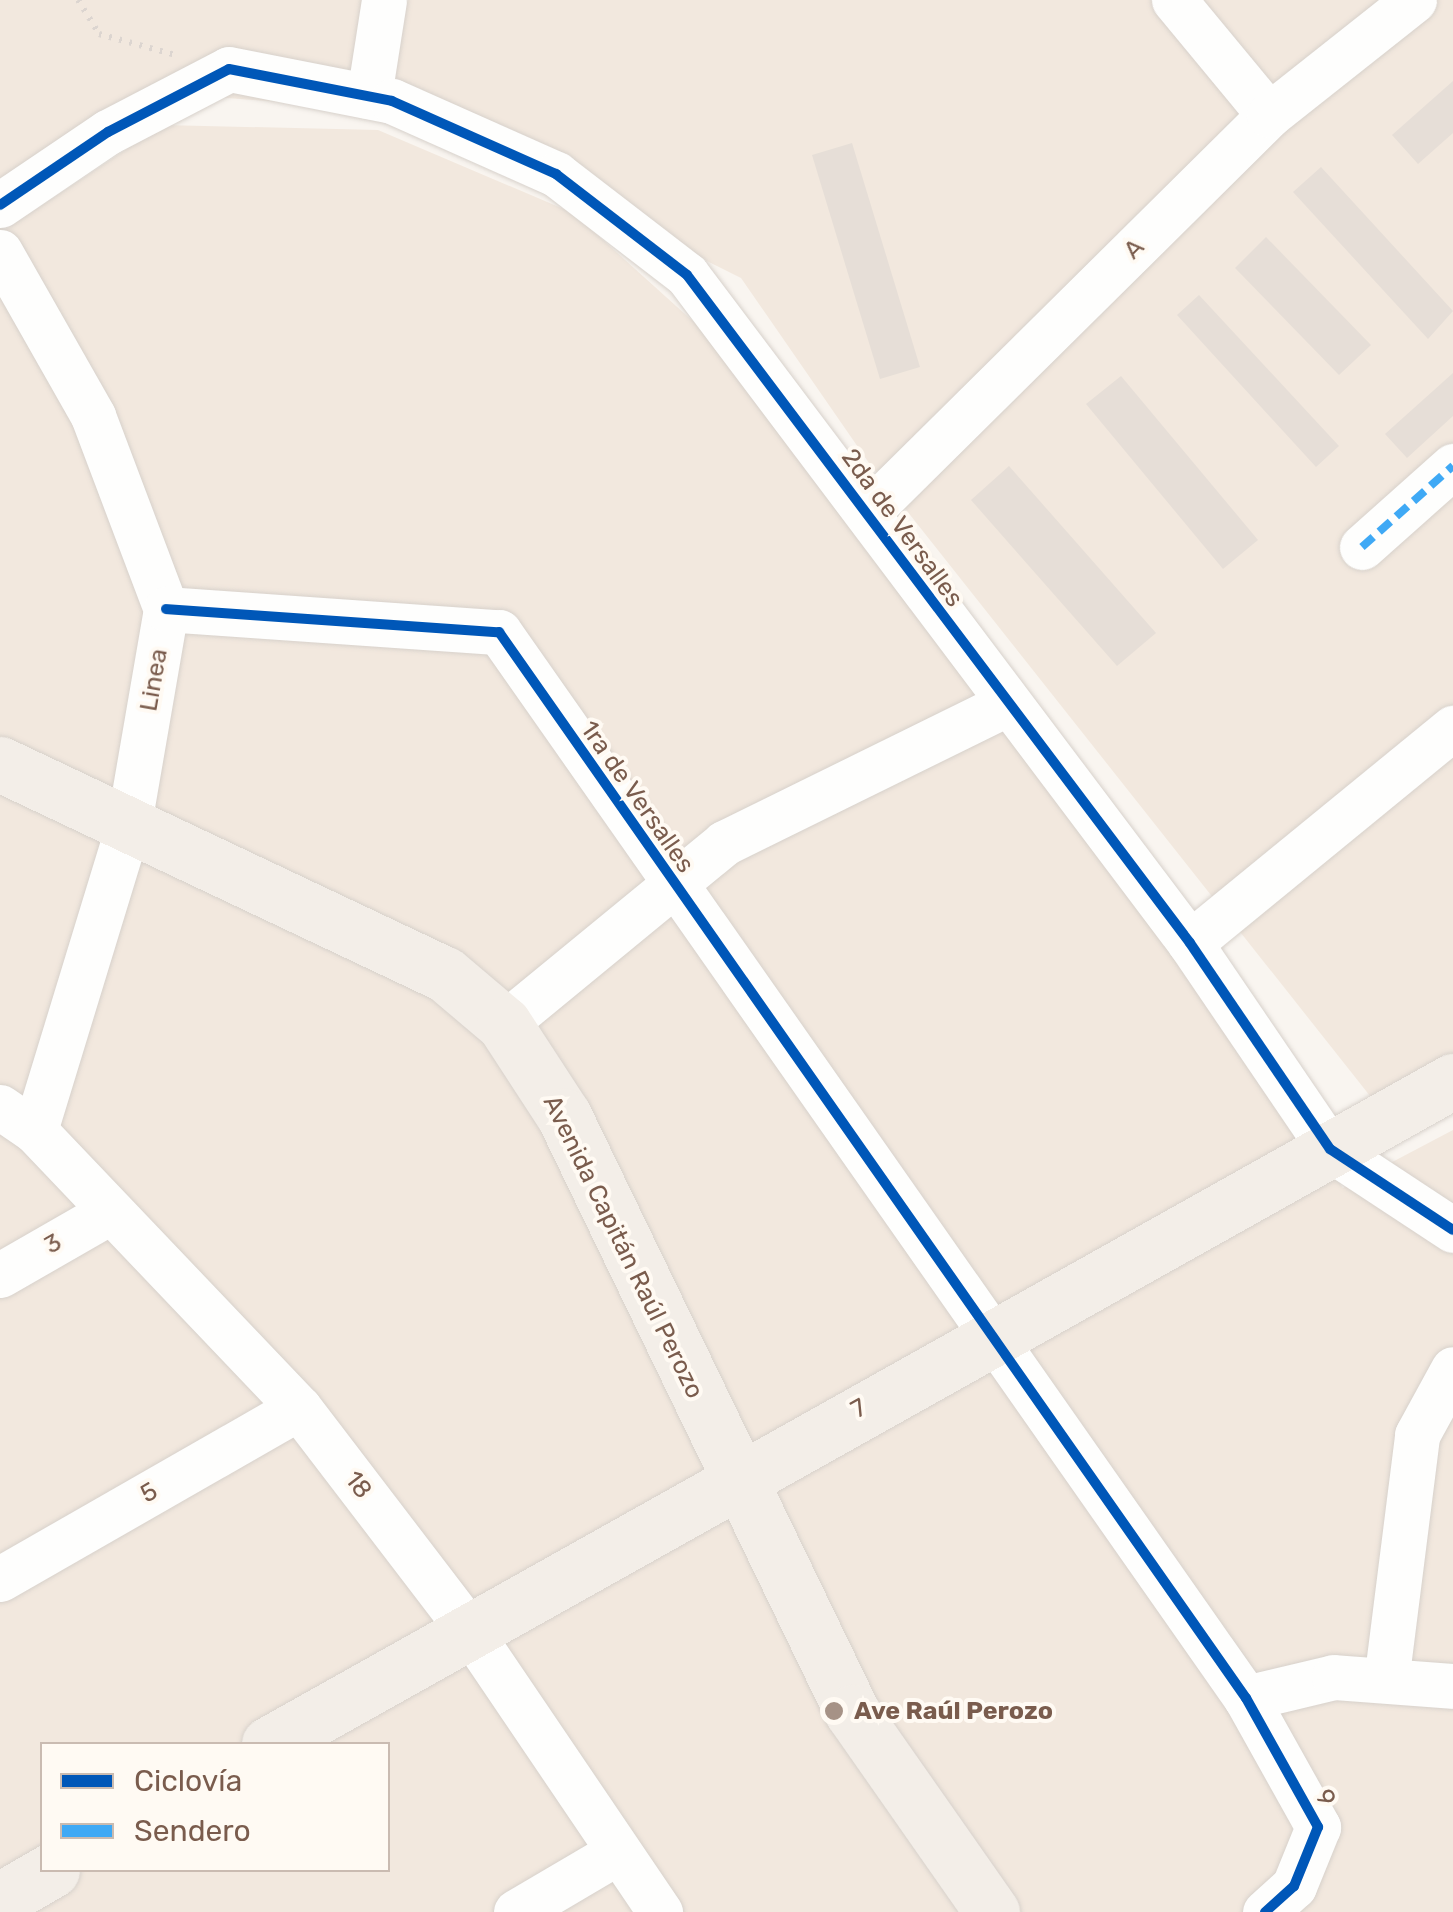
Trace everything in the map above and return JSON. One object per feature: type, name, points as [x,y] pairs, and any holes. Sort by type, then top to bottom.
[{"type":"main road","name":"Avenida Capitán Raúl Perozo","points":[[0,764],[444,974],[504,1024],[564,1116],[734,1478],[852,1712],[988,1911]]},
{"type":"main road","name":"7","points":[[273,1742],[734,1478],[1453,1082]]},
{"type":"main road","points":[[0,1900],[49,1872]]},
{"type":"street","points":[[369,96],[384,0]]},
{"type":"street","points":[[1174,0],[1269,115]]},
{"type":"street","name":"A","points":[[866,513],[1269,115],[1414,0]]},
{"type":"street","name":"2da de Versalles","points":[[229,69],[369,96],[556,174],[687,275],[1006,704],[1190,942],[1330,1149],[1453,1230]]},
{"type":"street","points":[[0,205],[108,132],[229,69]]},
{"type":"street","points":[[0,252],[94,416],[166,610]]},
{"type":"street","points":[[1362,547],[1453,466]]},
{"type":"street","name":"Linea","points":[[18,1119],[129,823],[166,610]]},
{"type":"street","name":"1ra de Versalles","points":[[166,610],[499,632],[986,1340],[1246,1698]]},
{"type":"street","points":[[504,1024],[724,842],[1006,704]]},
{"type":"street","points":[[1190,942],[1453,728]]},
{"type":"street","name":"18","points":[[18,1119],[106,1214],[299,1408],[469,1630],[616,1853],[660,1912]]},
{"type":"street","name":"3","points":[[0,1275],[106,1214]]},
{"type":"street","points":[[1387,1674],[1417,1435],[1453,1369]]},
{"type":"street","name":"5","points":[[0,1578],[299,1408]]},
{"type":"street","points":[[1246,1698],[1387,1674],[1453,1686]]},
{"type":"street","name":"9","points":[[1246,1698],[1318,1828],[1294,1886],[1264,1912]]},
{"type":"street","points":[[516,1912],[616,1853]]},
{"type":"path","points":[[78,0],[98,34],[229,69]]},
{"type":"shaded area","points":[[0,0],[1453,0],[1453,1058],[1374,1101],[869,463],[741,278],[408,112],[151,92],[0,192]]},
{"type":"shaded area","points":[[163,125],[378,130],[573,213],[737,361],[1343,1188],[1453,1130],[1453,1912],[0,1912],[0,233]]},
{"type":"building","points":[[1453,81],[1453,133],[1418,164],[1392,135]]},
{"type":"building","points":[[852,143],[920,367],[880,379],[812,155]]},
{"type":"building","points":[[1321,167],[1453,311],[1428,339],[1293,192]]},
{"type":"building","points":[[1266,237],[1371,345],[1339,375],[1235,268]]},
{"type":"building","points":[[1199,295],[1339,446],[1316,467],[1177,315]]},
{"type":"building","points":[[1453,373],[1453,416],[1407,458],[1385,434]]},
{"type":"building","points":[[1121,376],[1258,540],[1223,569],[1086,404]]},
{"type":"building","points":[[1009,466],[1156,633],[1117,666],[971,500]]},
{"type":"marked path","points":[[1362,547],[1453,466]]},
{"type":"cycle path","points":[[0,205],[108,132],[229,69],[392,101],[556,174],[687,275],[1190,943],[1330,1149],[1453,1230]]},
{"type":"cycle path","points":[[166,609],[499,632],[1246,1698],[1318,1827],[1294,1886],[1265,1912]]},
{"type":"place","name":"Ave Raúl Perozo","points":[[834,1711]]}]
